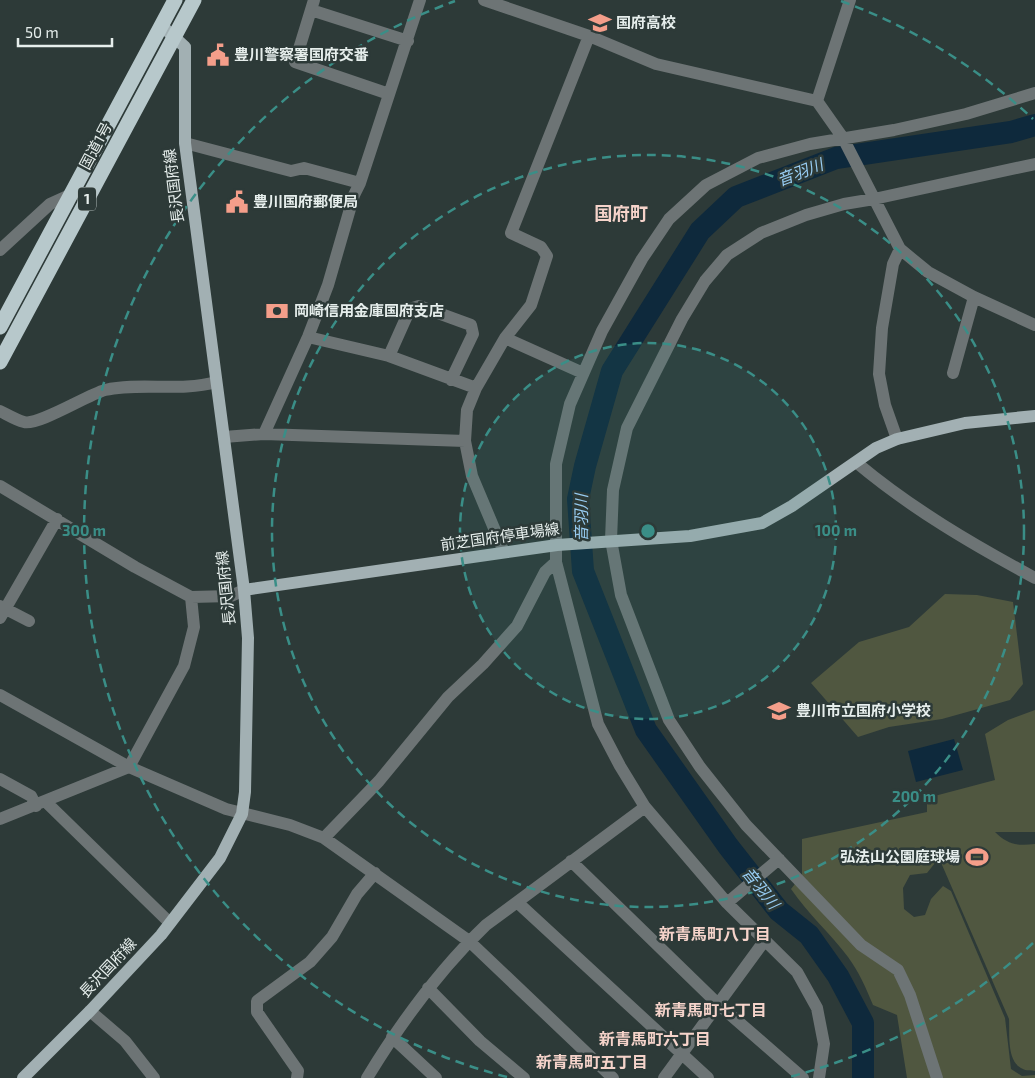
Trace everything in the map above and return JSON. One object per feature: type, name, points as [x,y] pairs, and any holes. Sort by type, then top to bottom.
[{"type":"highway","name":"国道1号","points":[[0,327],[175,0]]},
{"type":"highway","name":"国道1号","points":[[0,362],[194,0]]},
{"type":"main road","points":[[162,26],[176,36]]},
{"type":"main road","name":"長沢国府線","points":[[23,1078],[90,1011],[170,923],[220,858],[242,814],[245,792],[248,638],[244,590],[185,143],[185,47],[176,36]]},
{"type":"main road","name":"前芝国府停車場線","points":[[244,590],[557,545],[607,540],[690,536],[762,523],[857,463],[876,448],[897,438],[965,423],[1035,416]]},
{"type":"street","points":[[264,434],[308,337],[328,285],[354,195],[360,183],[420,0]]},
{"type":"street","points":[[484,0],[589,36],[656,64],[817,100],[844,141],[900,249],[928,272],[974,297],[1035,325]]},
{"type":"street","points":[[817,100],[850,0]]},
{"type":"street","points":[[390,94],[296,62],[312,5],[408,40]]},
{"type":"street","points":[[504,552],[472,476],[465,442],[467,410],[476,388],[505,338],[531,305],[547,256],[541,247],[511,233],[589,36]]},
{"type":"street","points":[[818,1078],[824,1044],[817,1008],[797,972],[765,940],[645,807],[620,766],[598,724],[556,562],[556,464],[570,404],[602,330],[642,259],[669,219],[706,185],[758,158],[966,114],[1035,93]]},
{"type":"street","points":[[185,143],[291,172],[304,168],[360,183]]},
{"type":"street","points":[[937,1078],[910,995],[898,970],[861,945],[775,862],[723,796],[669,720],[621,595],[607,540],[613,490],[627,428],[682,319],[705,280],[727,255],[761,233],[806,215],[873,196],[1035,164]]},
{"type":"street","points":[[0,250],[50,204],[72,194]]},
{"type":"street","points":[[897,438],[885,405],[879,374],[882,328],[893,264],[900,249]]},
{"type":"street","points":[[953,373],[974,297]]},
{"type":"street","points":[[389,356],[410,309],[419,306],[471,325],[473,334],[451,380]]},
{"type":"street","points":[[308,337],[389,356],[476,388]]},
{"type":"street","points":[[505,338],[583,373]]},
{"type":"street","points":[[0,411],[26,423],[48,417],[75,402],[106,390],[200,387],[216,382]]},
{"type":"street","points":[[224,437],[264,434],[465,442]]},
{"type":"street","points":[[857,463],[913,507],[1035,578]]},
{"type":"street","points":[[0,486],[135,568],[191,597],[232,596],[244,590]]},
{"type":"street","points":[[29,621],[2,611],[57,519]]},
{"type":"street","points":[[324,838],[379,781],[448,697],[483,664],[517,626],[544,572],[556,562]]},
{"type":"street","points":[[0,819],[129,767],[184,666],[194,627],[191,597]]},
{"type":"street","points":[[0,695],[129,767],[226,809],[290,825],[324,838],[375,872],[468,941],[613,1078]]},
{"type":"street","points":[[0,778],[41,804],[170,923]]},
{"type":"street","points":[[367,1078],[392,1036],[428,988],[468,941],[571,861],[645,807]]},
{"type":"street","points":[[571,861],[718,1004],[803,1078]]},
{"type":"street","points":[[730,900],[775,862]]},
{"type":"street","points":[[297,1078],[298,1071],[257,1012],[257,1001],[310,962],[332,937],[357,894],[375,872]]},
{"type":"street","points":[[517,902],[708,1078]]},
{"type":"street","points":[[664,1078],[765,940]]},
{"type":"street","points":[[428,988],[480,1041],[524,1078]]},
{"type":"street","points":[[90,1011],[125,1042],[154,1078]]},
{"type":"street","points":[[392,1036],[436,1078]]},
{"type":"green space","points":[[945,594],[977,595],[1013,602],[1023,684],[1010,700],[942,719],[889,727],[858,737],[811,683],[859,642],[909,627]]},
{"type":"green space","points":[[1035,710],[1035,832],[995,832],[1004,840],[1014,844],[1035,844],[1035,1071],[1024,1070],[1018,1065],[1011,1054],[1009,1019],[939,858],[927,873],[910,875],[903,888],[904,909],[914,917],[925,915],[931,899],[943,886],[951,891],[1005,1018],[1011,1069],[1022,1076],[1035,1075],[1035,1078],[907,1078],[897,1015],[873,1005],[856,968],[791,889],[802,875],[802,839],[927,812],[927,798],[995,780],[985,734],[1008,720]]},
{"type":"water","points":[[954,739],[963,770],[916,782],[908,751]]},
{"type":"waterway","name":"音羽川","points":[[863,1078],[863,1023],[838,976],[809,935],[779,911],[728,846],[646,730],[583,571],[578,499],[585,466],[612,371],[700,231],[736,197],[836,158],[1011,132],[1035,125]]},
{"type":"place","name":"国府高校","points":[[600,23]]},
{"type":"place","name":"豊川警察署国府交番","points":[[218,55]]},
{"type":"place","name":"豊川国府郵便局","points":[[237,202]]},
{"type":"place","name":"岡崎信用金庫国府支店","points":[[277,311]]},
{"type":"place","name":"豊川市立国府小学校","points":[[779,711]]},
{"type":"place","name":"弘法山公園庭球場","points":[[977,857]]},
{"type":"district","name":"国府町","points":[[621,214]]},
{"type":"district","name":"新青馬町八丁目","points":[[715,934]]},
{"type":"district","name":"新青馬町七丁目","points":[[711,1010]]},
{"type":"district","name":"新青馬町六丁目","points":[[655,1039]]},
{"type":"district","name":"新青馬町五丁目","points":[[592,1062]]}]
